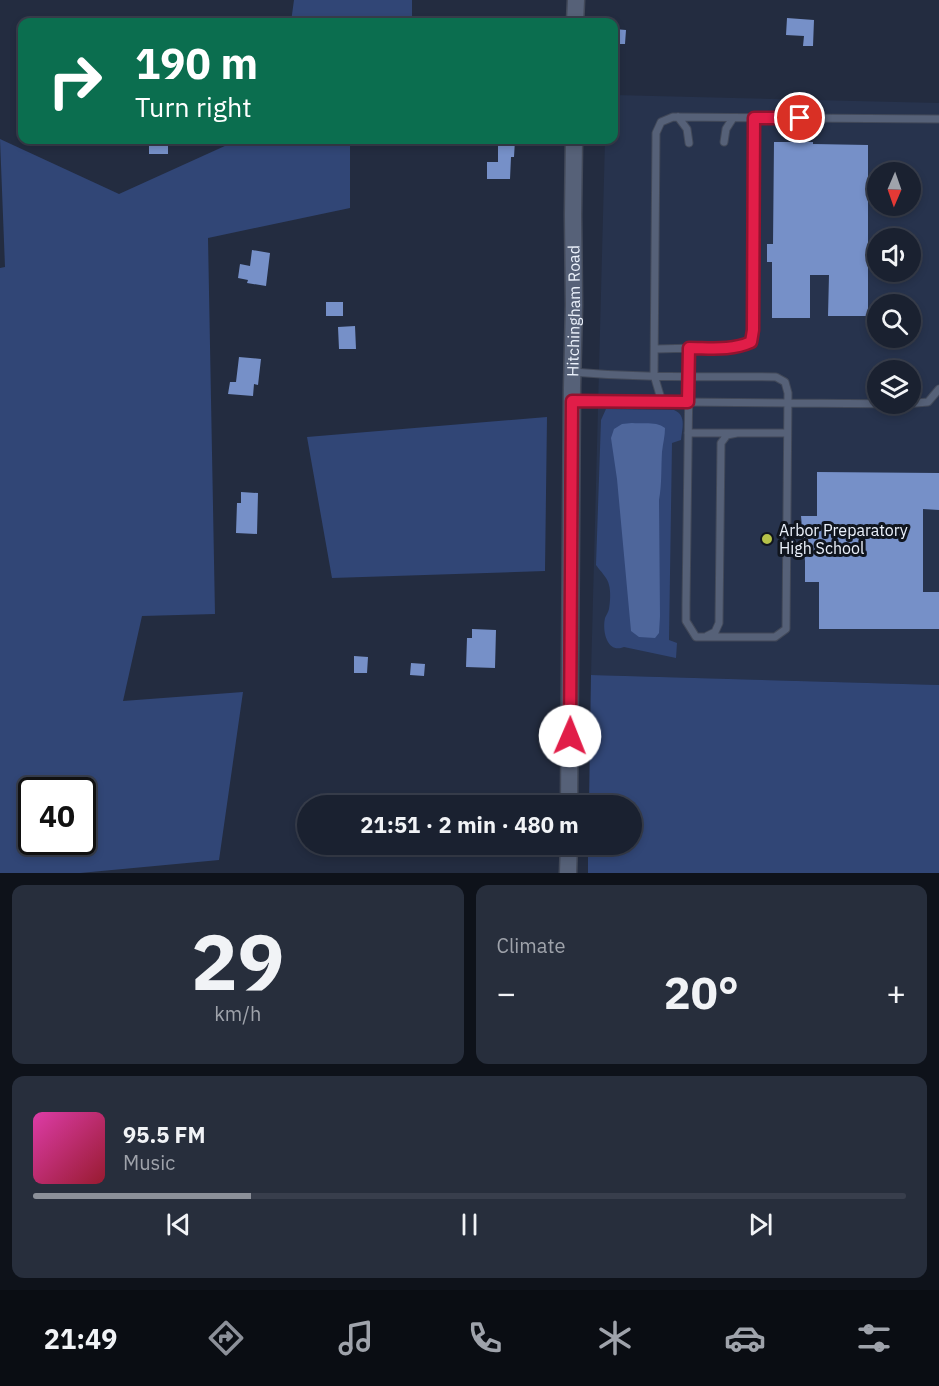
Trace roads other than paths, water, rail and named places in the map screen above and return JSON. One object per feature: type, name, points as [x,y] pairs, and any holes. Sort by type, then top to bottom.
[{"type":"street","points":[[575,18],[576,0]]},
{"type":"street","name":"Hitchingham Road","points":[[569,795],[574,144]]},
{"type":"street","points":[[568,855],[568,873]]},
{"type":"lane","points":[[662,402],[654,375],[656,133],[662,122],[673,117],[939,119]]},
{"type":"lane","points":[[678,117],[687,129],[689,143]]},
{"type":"lane","points":[[724,142],[726,129],[733,118]]},
{"type":"lane","points":[[655,349],[740,347],[751,342],[753,330],[754,118]]},
{"type":"lane","points":[[573,372],[603,375],[689,376],[776,376],[785,382],[788,393],[786,629],[775,637],[696,637],[686,621],[688,402],[689,376],[689,348]]},
{"type":"lane","points":[[572,401],[904,404],[928,402],[939,389]]},
{"type":"lane","points":[[688,433],[787,433]]},
{"type":"lane","points":[[704,637],[715,632],[719,623],[721,443],[727,435],[737,433]]},
{"type":"place","name":"Arbor Preparatory High School","points":[[767,539]]}]
